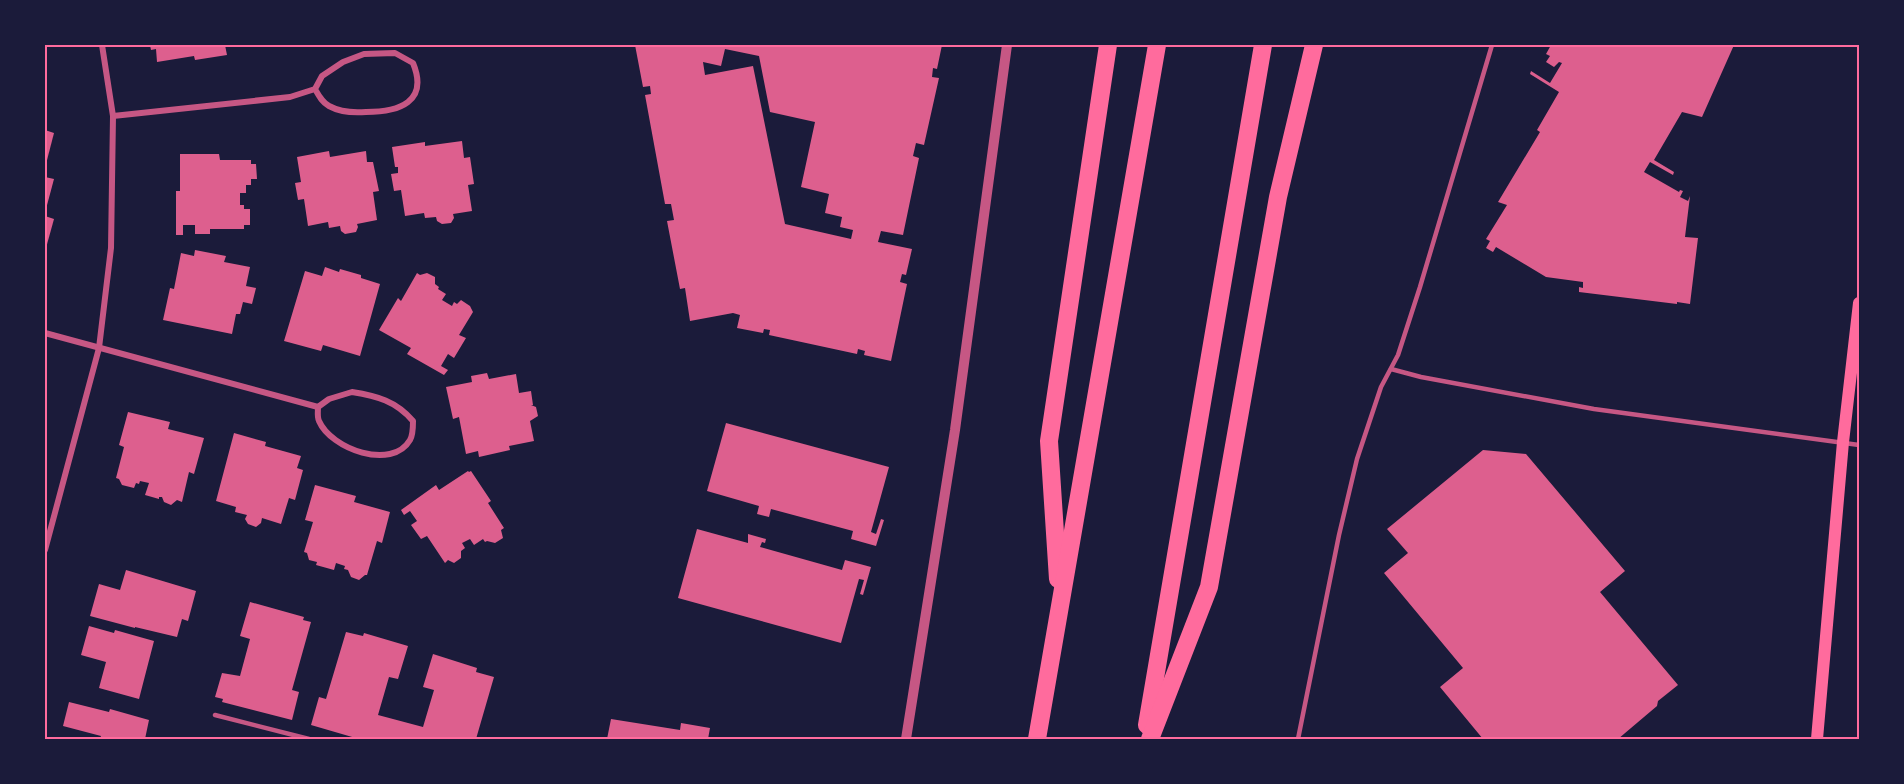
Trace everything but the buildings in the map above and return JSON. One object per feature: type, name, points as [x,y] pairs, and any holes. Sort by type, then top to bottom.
[{"type":"highway","points":[[1060,607],[1049,441],[1108,45]]},
{"type":"highway","points":[[1037,739],[1157,45]]},
{"type":"highway","points":[[1145,739],[1263,45]]},
{"type":"highway","points":[[1150,739],[1209,587],[1278,197],[1314,45]]},
{"type":"main road","points":[[1817,739],[1843,442],[1859,303]]},
{"type":"street","points":[[45,550],[99,348],[111,248],[113,116],[102,45]]},
{"type":"street","points":[[906,739],[955,430],[1007,45]]},
{"type":"street","points":[[113,116],[290,97],[315,88],[322,76],[343,62],[364,54],[395,53],[413,63],[419,76],[415,95],[402,107],[380,112],[357,113],[334,108],[320,98],[315,88]]},
{"type":"street","points":[[45,333],[318,407]]},
{"type":"street","points":[[352,392],[380,397],[404,410],[413,421],[411,438],[400,452],[387,456],[356,451],[336,440],[326,430],[318,420],[318,407],[329,399],[352,392]]},
{"type":"lane","points":[[1298,739],[1339,535],[1357,459],[1381,387],[1398,355],[1492,45]]},
{"type":"lane","points":[[1391,369],[1421,377],[1594,409],[1859,445]]},
{"type":"lane","points":[[215,715],[309,739]]}]
